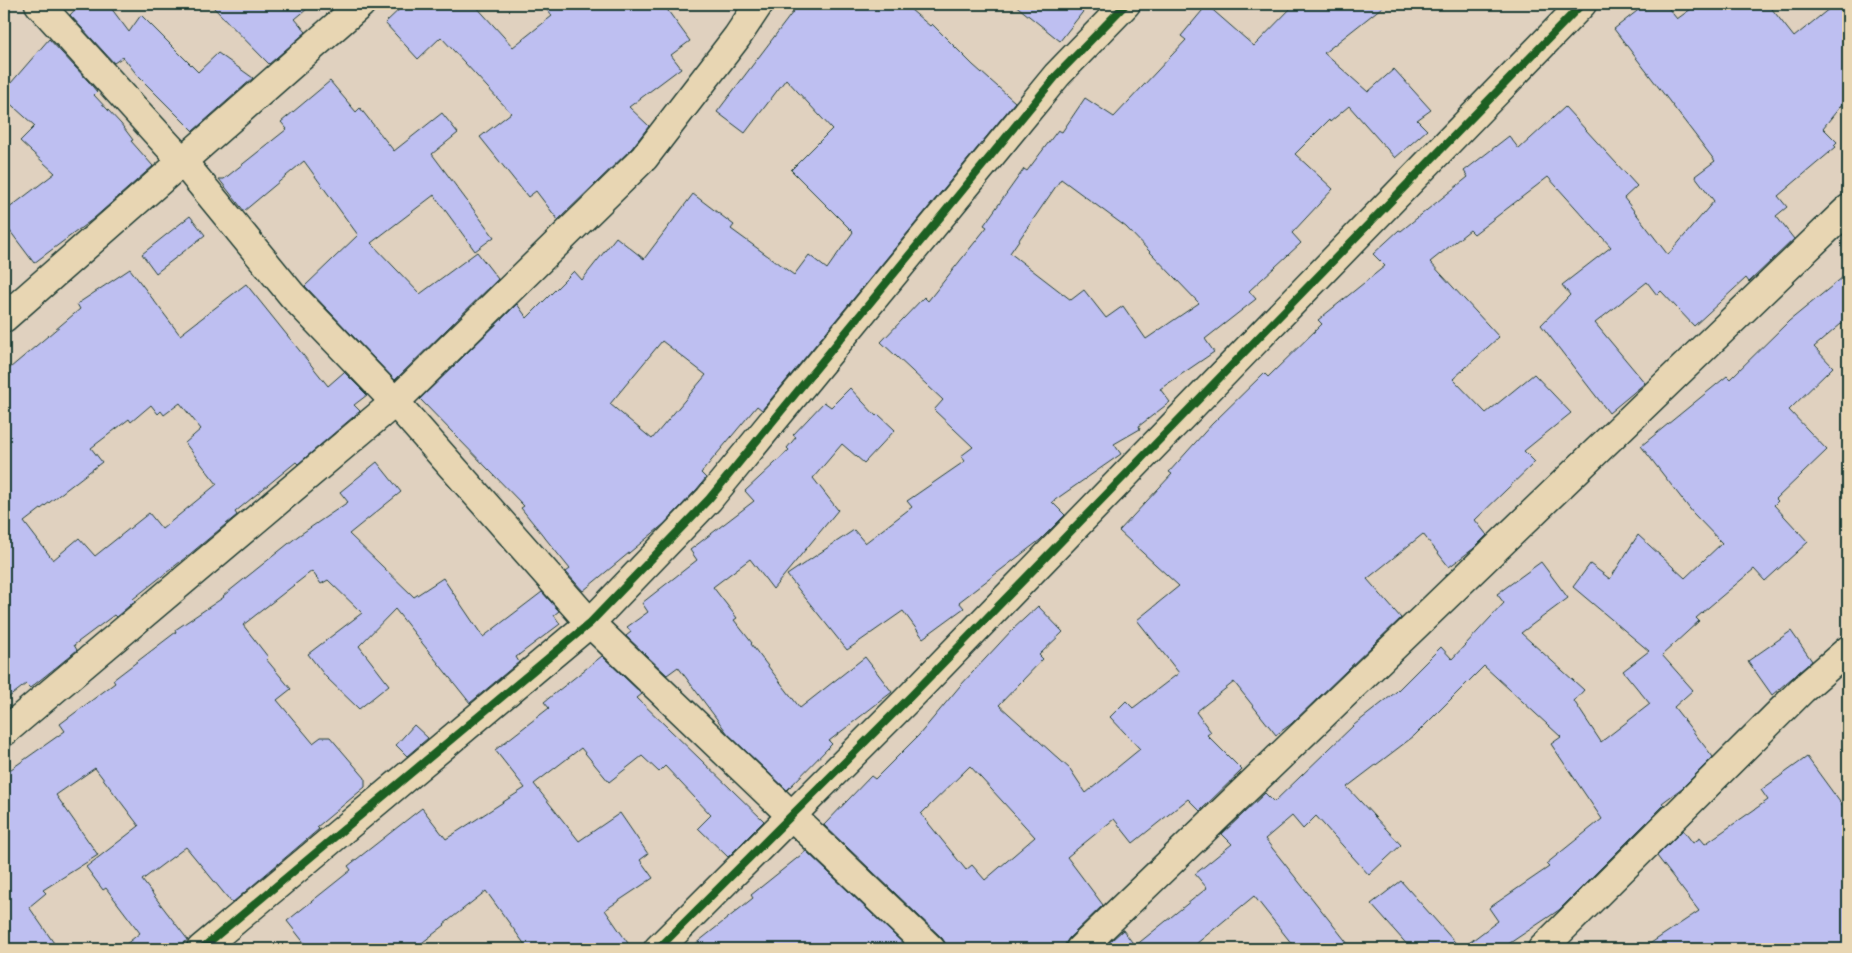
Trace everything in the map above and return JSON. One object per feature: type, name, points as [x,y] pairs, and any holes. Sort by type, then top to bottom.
[{"type":"street","points":[[39,4],[182,162],[292,295],[395,402],[590,623],[931,949]]},
{"type":"street","points":[[4,318],[361,4]]},
{"type":"street","points":[[4,732],[395,402],[644,158],[737,37],[759,4]]},
{"type":"street","points":[[201,949],[590,623],[709,499],[1058,75],[1126,4]]},
{"type":"street","points":[[658,949],[793,816],[1582,4]]},
{"type":"street","points":[[1080,949],[1848,209]]},
{"type":"street","points":[[1542,949],[1802,690],[1848,650]]},
{"type":"building","points":[[80,4],[108,4],[129,32],[141,15],[198,72],[218,53],[253,78],[193,131],[138,76],[123,57],[114,63],[70,15]]},
{"type":"building","points":[[210,4],[313,4],[295,19],[306,32],[269,64]]},
{"type":"building","points":[[405,4],[474,4],[513,47],[552,16],[542,4],[663,4],[690,41],[671,55],[681,68],[629,107],[649,126],[632,148],[558,220],[536,191],[528,197],[480,137],[511,113],[441,37],[418,59],[385,23]]},
{"type":"building","points":[[799,4],[904,4],[930,26],[932,24],[973,65],[1015,102],[762,410],[757,406],[701,473],[706,478],[697,489],[664,524],[583,591],[566,572],[570,569],[521,508],[524,506],[420,399],[517,304],[527,318],[574,271],[582,280],[616,237],[644,259],[693,194],[734,225],[731,229],[794,275],[809,255],[827,269],[853,232],[791,170],[832,129],[786,79],[745,133],[717,112]],"holes":[[[662,341],[706,375],[652,439],[610,404]]]},
{"type":"building","points":[[1014,4],[1089,4],[1060,41]]},
{"type":"building","points":[[1295,4],[1386,4],[1324,53],[1368,92],[1394,69],[1431,110],[1417,120],[1427,130],[1395,158],[1349,106],[1330,122],[1329,120],[1295,154],[1333,189],[1292,233],[1301,243],[1249,291],[1256,299],[1205,339],[1214,352],[1160,389],[1170,402],[1139,426],[1140,429],[1114,444],[1121,454],[1052,502],[1065,515],[1040,540],[959,602],[964,608],[923,638],[903,611],[847,650],[787,575],[854,530],[865,543],[912,507],[907,501],[965,461],[961,456],[973,447],[934,410],[943,400],[881,342],[924,297],[928,301],[987,227],[984,225],[1024,169],[1027,171],[1058,130],[1062,132],[1085,98],[1114,117],[1186,40],[1181,36],[1207,5],[1254,46]],"holes":[[[1061,179],[1126,227],[1199,303],[1146,339],[1123,306],[1106,318],[1084,290],[1071,300],[1010,253]]]},
{"type":"building","points":[[1646,4],[1665,4],[1677,19],[1698,4],[1768,4],[1794,37],[1835,4],[1848,4],[1848,97],[1823,128],[1837,142],[1834,145],[1836,147],[1778,196],[1787,207],[1776,216],[1794,239],[1749,282],[1746,278],[1694,326],[1661,291],[1657,295],[1647,282],[1595,323],[1645,383],[1609,413],[1541,325],[1570,295],[1562,285],[1611,247],[1548,177],[1474,234],[1470,230],[1430,262],[1499,337],[1453,379],[1486,413],[1534,374],[1571,413],[1524,451],[1535,462],[1475,520],[1487,535],[1473,549],[1449,567],[1423,534],[1367,579],[1401,618],[1291,724],[1276,735],[1234,682],[1196,712],[1211,732],[1207,735],[1242,770],[1200,811],[1188,799],[1133,843],[1114,819],[1067,857],[1103,905],[1069,938],[1065,944],[1065,949],[946,949],[946,944],[942,938],[824,825],[871,776],[875,779],[919,735],[960,686],[1012,630],[1038,606],[1063,632],[1039,655],[1043,659],[999,705],[1070,769],[1086,793],[1140,749],[1110,717],[1126,701],[1133,708],[1179,673],[1137,620],[1179,586],[1119,531],[1172,474],[1169,472],[1212,424],[1264,373],[1268,377],[1322,324],[1318,320],[1385,266],[1373,254],[1399,230],[1401,231],[1468,177],[1464,171],[1509,136],[1519,149],[1565,107],[1637,186],[1624,198],[1668,255],[1714,201],[1695,176],[1715,161],[1614,29]],"holes":[[[970,766],[1035,837],[985,880],[972,865],[966,870],[921,814]]]},
{"type":"building","points":[[49,39],[89,82],[97,92],[94,95],[121,124],[133,140],[131,141],[153,166],[93,219],[34,263],[4,223],[4,212],[55,173],[20,141],[35,126],[4,98],[4,91]]},
{"type":"building","points":[[330,81],[356,112],[360,108],[394,151],[442,113],[458,133],[432,154],[494,237],[475,251],[434,195],[371,243],[420,294],[477,252],[498,279],[395,380],[305,286],[358,235],[304,161],[244,211],[219,179],[224,179],[287,129],[281,122]]},
{"type":"building","points":[[190,216],[205,235],[156,273],[142,254]]},
{"type":"building","points":[[130,269],[180,335],[246,284],[328,386],[344,372],[367,395],[354,405],[360,411],[298,464],[296,462],[235,512],[237,515],[133,599],[135,601],[116,617],[114,615],[74,645],[77,650],[59,665],[30,688],[26,684],[4,701],[4,373],[80,309],[77,304]],"holes":[[[180,403],[201,429],[185,443],[217,484],[162,529],[149,513],[95,556],[79,538],[53,560],[24,522],[102,462],[91,448],[129,419],[131,422],[151,405],[158,414],[161,411],[164,415]]]},
{"type":"building","points":[[1848,273],[1848,318],[1814,347],[1833,367],[1789,410],[1827,450],[1776,499],[1778,501],[1774,505],[1808,542],[1765,581],[1754,569],[1696,618],[1699,621],[1662,655],[1693,690],[1674,707],[1713,757],[1682,788],[1662,803],[1664,805],[1559,910],[1501,949],[1461,949],[1498,921],[1489,908],[1549,867],[1546,864],[1602,819],[1551,744],[1561,737],[1484,666],[1414,736],[1347,787],[1401,845],[1369,875],[1316,816],[1303,829],[1292,816],[1265,839],[1352,949],[1296,949],[1254,896],[1190,949],[1102,949],[1123,930],[1135,946],[1207,888],[1195,874],[1232,844],[1222,834],[1265,793],[1274,802],[1354,725],[1396,692],[1441,647],[1452,659],[1504,603],[1497,594],[1541,562],[1568,598],[1521,633],[1584,690],[1574,701],[1601,742],[1650,704],[1623,671],[1649,651],[1573,587],[1590,564],[1610,579],[1638,535],[1685,578],[1722,543],[1693,513],[1641,446],[1727,376],[1730,379],[1789,321]]},
{"type":"building","points":[[850,388],[876,416],[878,414],[895,430],[864,463],[842,444],[813,478],[838,510],[773,589],[750,559],[713,587],[737,618],[734,620],[751,644],[800,708],[865,657],[892,692],[829,741],[832,744],[787,790],[728,734],[678,667],[667,675],[626,636],[631,632],[627,627],[648,612],[642,603],[697,560],[690,550],[754,501],[745,491],[789,450],[787,448],[796,437],[793,435],[824,402],[831,407]]},
{"type":"building","points":[[377,462],[401,492],[349,534],[414,597],[443,578],[483,637],[542,592],[559,611],[554,615],[560,624],[516,657],[519,662],[470,703],[395,609],[359,646],[389,685],[359,709],[326,677],[308,654],[362,613],[328,580],[321,584],[312,571],[243,625],[268,657],[266,659],[291,689],[277,700],[313,743],[321,737],[330,737],[365,778],[365,787],[232,903],[186,847],[142,880],[188,940],[175,949],[120,949],[140,933],[106,888],[103,890],[86,867],[139,826],[95,768],[56,795],[98,855],[43,890],[46,893],[29,907],[58,949],[4,949],[4,774],[65,731],[60,724],[115,683],[113,680],[176,632],[175,630],[224,597],[298,536],[348,502],[340,492]]},
{"type":"building","points":[[1791,631],[1812,661],[1772,695],[1748,661]]},
{"type":"building","points":[[602,656],[642,694],[637,698],[764,821],[728,857],[698,828],[711,815],[665,766],[659,772],[642,756],[609,782],[581,748],[534,784],[579,841],[620,813],[648,854],[640,860],[653,878],[605,910],[632,949],[528,949],[486,891],[414,949],[309,949],[287,921],[351,870],[348,866],[422,808],[446,839],[525,788],[495,750],[549,708],[544,702]]},
{"type":"building","points":[[414,725],[428,738],[407,756],[396,745]]},
{"type":"building","points":[[1807,757],[1848,813],[1848,949],[1642,949],[1699,911],[1657,856],[1683,830],[1693,843],[1700,838],[1705,844],[1768,800],[1761,790]]},
{"type":"building","points":[[806,851],[909,949],[689,949],[753,898],[751,895]]},
{"type":"building","points":[[1401,881],[1461,949],[1411,949],[1371,904]]},
{"type":"cycle path","points":[[201,949],[590,623],[709,499],[1057,75],[1126,4]]},
{"type":"cycle path","points":[[658,949],[912,695],[1582,4]]}]
